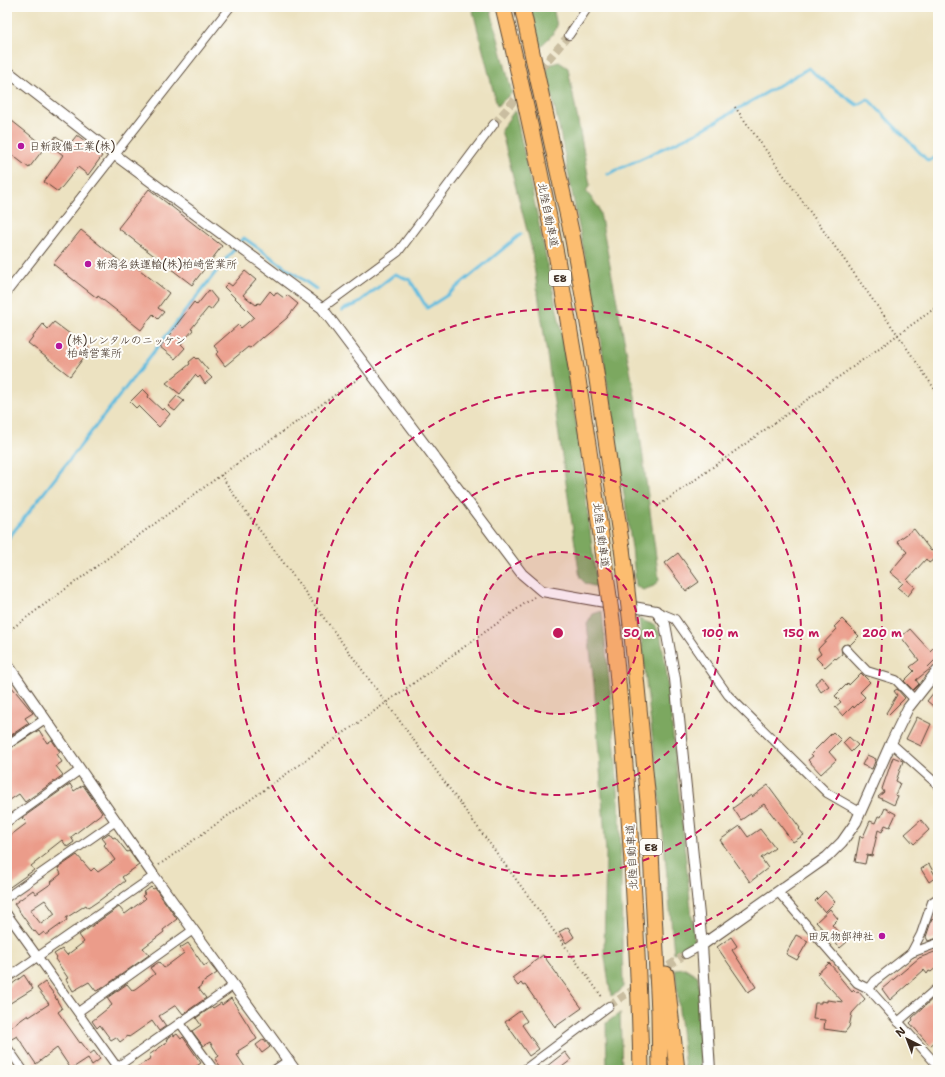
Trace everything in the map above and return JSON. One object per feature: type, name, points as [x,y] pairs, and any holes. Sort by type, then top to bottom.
[{"type":"highway","name":"北陸自動車道","points":[[503,7],[534,142],[555,247],[590,451],[613,626],[630,820],[636,921],[641,1070]]},
{"type":"highway","name":"北陸自動車道","points":[[522,7],[550,127],[573,240],[592,346],[622,548],[649,812],[659,1004],[660,1070]]},
{"type":"highway","points":[[649,812],[678,1070]]},
{"type":"highway","points":[[635,1070],[633,962],[636,921]]},
{"type":"street","points":[[7,292],[230,7]]},
{"type":"street","points":[[569,35],[588,7]]},
{"type":"street","points":[[7,71],[115,155],[322,308],[522,574],[542,591],[656,611],[675,618],[728,695],[827,793],[860,812]]},
{"type":"street","points":[[322,308],[398,252],[494,124]]},
{"type":"street","points":[[656,611],[666,624],[675,679],[702,945],[710,1070]]},
{"type":"street","points":[[846,649],[867,671],[896,680],[915,700]]},
{"type":"street","points":[[7,664],[152,873],[295,1070]]},
{"type":"street","points":[[686,954],[702,945],[827,857],[842,842],[856,822],[908,708],[938,670]]},
{"type":"street","points":[[7,746],[45,719]]},
{"type":"street","points":[[891,743],[938,785]]},
{"type":"street","points":[[7,822],[80,770]]},
{"type":"street","points":[[7,897],[116,820]]},
{"type":"street","points":[[7,978],[152,873]]},
{"type":"street","points":[[778,892],[857,983],[869,989],[938,1066]]},
{"type":"street","points":[[911,953],[921,934],[932,902],[938,898]]},
{"type":"street","points":[[7,914],[117,1068],[234,986]]},
{"type":"street","points":[[78,1012],[193,930]]},
{"type":"street","points":[[869,989],[875,981],[911,953],[938,943]]},
{"type":"street","points":[[898,1022],[938,987]]},
{"type":"street","points":[[524,1070],[609,1006]]},
{"type":"street","points":[[180,1023],[214,1070]]},
{"type":"street","points":[[7,1047],[23,1070]]},
{"type":"street","points":[[276,1070],[289,1061]]},
{"type":"path","points":[[735,107],[898,334],[938,394]]},
{"type":"path","points":[[657,507],[938,306]]},
{"type":"path","points":[[7,632],[221,476],[370,371]]},
{"type":"path","points":[[221,476],[609,1006]]},
{"type":"path","points":[[152,873],[386,702],[542,591]]},
{"type":"green space","points":[[472,7],[490,7],[512,93],[497,106]]},
{"type":"green space","points":[[529,7],[553,7],[557,26],[552,35],[539,48]]},
{"type":"green space","points":[[559,62],[568,68],[590,185],[586,191],[599,208],[635,396],[659,580],[654,586],[643,590],[636,586],[632,548],[598,322],[559,127],[545,66]]},
{"type":"green space","points":[[515,110],[560,324],[578,435],[597,587],[586,584],[580,578],[531,246],[501,130]]},
{"type":"green space","points":[[602,611],[612,709],[620,816],[623,987],[619,992],[611,996],[604,951],[606,853],[594,684],[587,624],[593,614]]},
{"type":"green space","points":[[639,619],[654,625],[660,633],[666,668],[694,938],[692,945],[674,953],[662,822]]},
{"type":"green space","points":[[685,968],[698,976],[703,1070],[685,1070],[675,969]]},
{"type":"green space","points":[[620,1013],[622,1070],[607,1070],[606,1023]]},
{"type":"building","name":"日新設備工業(株)","points":[[7,117],[45,147],[29,168],[7,151]]},
{"type":"building","points":[[77,135],[98,151],[97,153],[102,156],[88,175],[78,167],[58,192],[44,182],[63,155],[50,145],[56,136],[69,145]]},
{"type":"building","points":[[149,189],[222,246],[192,285],[118,228]]},
{"type":"building","points":[[81,230],[131,270],[135,266],[169,293],[158,308],[164,312],[158,319],[153,314],[141,330],[98,296],[97,298],[53,264]]},
{"type":"building","points":[[245,271],[256,280],[243,295],[256,305],[258,303],[260,304],[270,291],[274,295],[276,292],[284,298],[287,295],[298,304],[287,318],[225,366],[216,354],[219,352],[214,346],[238,325],[241,328],[254,317],[224,287],[228,283],[232,286]]},
{"type":"building","points":[[209,290],[218,301],[211,310],[208,308],[191,329],[193,330],[181,344],[185,348],[175,359],[160,347],[194,302],[197,305]]},
{"type":"building","name":"(株)レンタルのニッケン 柏崎営業所","points":[[54,322],[90,349],[70,376],[28,343],[43,324],[48,329]]},
{"type":"building","points":[[195,357],[197,359],[198,358],[208,370],[206,372],[212,378],[205,384],[200,376],[198,378],[195,375],[180,394],[166,383],[190,364],[189,362]]},
{"type":"building","points":[[143,389],[149,395],[148,397],[162,410],[164,408],[170,414],[159,427],[138,406],[136,408],[130,402]]},
{"type":"building","points":[[177,396],[184,401],[175,411],[168,406]]},
{"type":"building","points":[[914,529],[937,557],[929,563],[926,559],[907,580],[915,587],[908,596],[898,588],[903,583],[890,572],[907,552],[897,541]]},
{"type":"building","points":[[678,553],[699,582],[686,591],[665,563]]},
{"type":"building","points":[[842,619],[859,636],[850,645],[843,645],[841,648],[842,654],[825,667],[816,658],[821,654],[818,649],[837,629],[834,627]]},
{"type":"building","points":[[910,629],[930,651],[938,643],[938,657],[928,667],[930,669],[916,680],[919,684],[913,690],[904,681],[914,671],[910,667],[919,660],[901,637]]},
{"type":"building","points":[[861,673],[870,682],[860,692],[865,697],[843,716],[835,707],[841,702],[835,696]]},
{"type":"building","points":[[822,677],[829,686],[821,692],[815,683]]},
{"type":"building","points":[[7,681],[33,713],[25,718],[29,723],[7,738]]},
{"type":"building","points":[[938,687],[938,710],[927,701]]},
{"type":"building","points":[[897,689],[905,698],[888,715],[886,713],[897,695],[894,691]]},
{"type":"building","points":[[917,717],[931,724],[921,746],[906,739]]},
{"type":"building","points":[[39,730],[47,743],[52,740],[60,752],[57,754],[62,762],[56,766],[63,775],[25,802],[19,794],[7,802],[7,750]]},
{"type":"building","points":[[833,732],[841,740],[829,752],[836,760],[821,774],[808,760],[813,756],[811,754]]},
{"type":"building","points":[[849,737],[858,745],[851,752],[843,743]]},
{"type":"building","points":[[867,755],[876,759],[872,769],[862,765]]},
{"type":"building","points":[[893,757],[903,761],[896,781],[900,783],[895,795],[898,796],[894,805],[878,797],[884,792],[882,789]]},
{"type":"building","points":[[70,784],[74,791],[83,785],[102,813],[71,837],[74,842],[67,847],[62,840],[31,866],[34,870],[7,889],[7,838],[27,823],[22,818]]},
{"type":"building","points":[[768,785],[804,835],[793,842],[764,804],[741,820],[733,808],[751,795],[752,797]]},
{"type":"building","points":[[885,808],[896,814],[890,827],[885,825],[882,832],[878,830],[872,856],[867,855],[865,864],[855,862],[860,836],[863,837],[870,821],[875,823],[878,816],[881,817]]},
{"type":"building","points":[[921,820],[929,830],[914,844],[905,834]]},
{"type":"building","points":[[740,826],[748,837],[760,829],[775,848],[761,858],[768,868],[750,882],[720,840]]},
{"type":"building","points":[[109,833],[113,838],[115,837],[127,852],[129,851],[139,865],[122,877],[125,881],[100,900],[88,908],[86,905],[66,918],[67,920],[46,935],[44,932],[39,936],[35,931],[34,932],[14,904],[33,890],[36,894],[52,883],[51,882],[61,874],[58,868],[77,855],[91,871],[94,868],[98,872],[115,860],[104,845],[106,843],[102,838]],"holes":[[[45,900],[55,914],[41,924],[30,910]]]},
{"type":"building","points":[[929,864],[936,877],[929,882],[921,869]]},
{"type":"building","points":[[151,887],[153,889],[155,888],[177,919],[163,930],[164,932],[143,948],[149,955],[101,989],[96,991],[89,982],[73,991],[66,979],[68,978],[55,959],[57,958],[54,954],[62,949],[67,955],[84,942],[79,935],[119,907],[125,914],[145,899],[142,896],[145,894],[143,893]]},
{"type":"building","points":[[825,891],[835,902],[825,912],[815,901]]},
{"type":"building","points":[[830,909],[838,919],[832,925],[847,942],[840,948],[816,922]]},
{"type":"building","points":[[938,914],[938,938],[928,941],[926,937],[932,919]]},
{"type":"building","points":[[568,927],[574,937],[566,943],[559,932]]},
{"type":"building","points":[[796,935],[808,941],[797,960],[786,954]]},
{"type":"building","points":[[731,937],[737,946],[732,950],[756,987],[748,992],[717,947]]},
{"type":"building","points":[[188,943],[204,966],[209,963],[217,973],[201,984],[202,985],[198,988],[206,998],[183,1014],[176,1005],[159,1016],[166,1026],[159,1031],[152,1021],[120,1042],[116,1037],[111,1040],[100,1025],[97,1028],[92,1021],[112,1005],[107,998],[127,984],[132,990],[135,989],[155,974],[150,968],[159,962],[164,968],[184,953],[180,948]]},
{"type":"building","points":[[938,949],[938,966],[931,972],[929,971],[927,974],[924,970],[890,1000],[882,989],[919,958],[937,951],[936,950]]},
{"type":"building","points":[[543,955],[582,1008],[555,1027],[525,985],[523,986],[521,983],[518,986],[512,978]]},
{"type":"building","points":[[829,963],[852,992],[854,990],[856,992],[858,991],[865,999],[852,1013],[849,1027],[845,1032],[824,1029],[825,1020],[813,1019],[815,1003],[821,1003],[821,1001],[827,1002],[827,1000],[843,1002],[817,974]]},
{"type":"building","points":[[24,975],[33,989],[7,1005],[7,988]]},
{"type":"building","points":[[45,982],[56,997],[62,1009],[58,1012],[80,1043],[81,1042],[90,1054],[94,1051],[100,1059],[92,1065],[88,1058],[71,1069],[57,1048],[36,1064],[17,1036],[10,1040],[7,1035],[7,1030],[28,1015],[29,1017],[49,1004],[37,988]]},
{"type":"building","points":[[938,994],[938,1039],[930,1046],[910,1023],[913,1020],[912,1018]]},
{"type":"building","points":[[231,998],[257,1039],[238,1051],[240,1054],[237,1055],[247,1070],[223,1070],[215,1059],[219,1056],[210,1042],[203,1046],[192,1031],[201,1025],[196,1018],[212,1007],[213,1008],[221,1003],[222,1005]]},
{"type":"building","points":[[520,1011],[527,1021],[522,1025],[539,1049],[529,1056],[505,1022]]},
{"type":"building","points":[[173,1034],[174,1036],[177,1034],[181,1039],[183,1037],[201,1063],[191,1070],[133,1070],[151,1058],[149,1055],[166,1043],[166,1040]]},
{"type":"building","points":[[264,1039],[270,1047],[262,1053],[256,1045]]},
{"type":"building","points":[[565,1052],[571,1060],[558,1070],[542,1070]]},
{"type":"waterway","points":[[608,174],[698,132],[809,68],[817,76],[857,105],[868,99],[928,161],[938,156]]},
{"type":"waterway","points":[[342,310],[357,304],[395,274],[410,280],[427,308],[446,296],[521,234]]},
{"type":"waterway","points":[[7,540],[244,238],[316,289]]},
{"type":"tunnel","points":[[494,124],[569,35]]},
{"type":"tunnel","points":[[609,1006],[686,954]]},
{"type":"place","name":"日新設備工業(株)","points":[[21,146]]},
{"type":"place","name":"新潟名鉄運輸(株)柏崎営業所","points":[[88,264]]},
{"type":"place","name":"(株)レンタルのニッケン 柏崎営業所","points":[[59,346]]},
{"type":"place","name":"田尻物部神社","points":[[882,936]]}]
